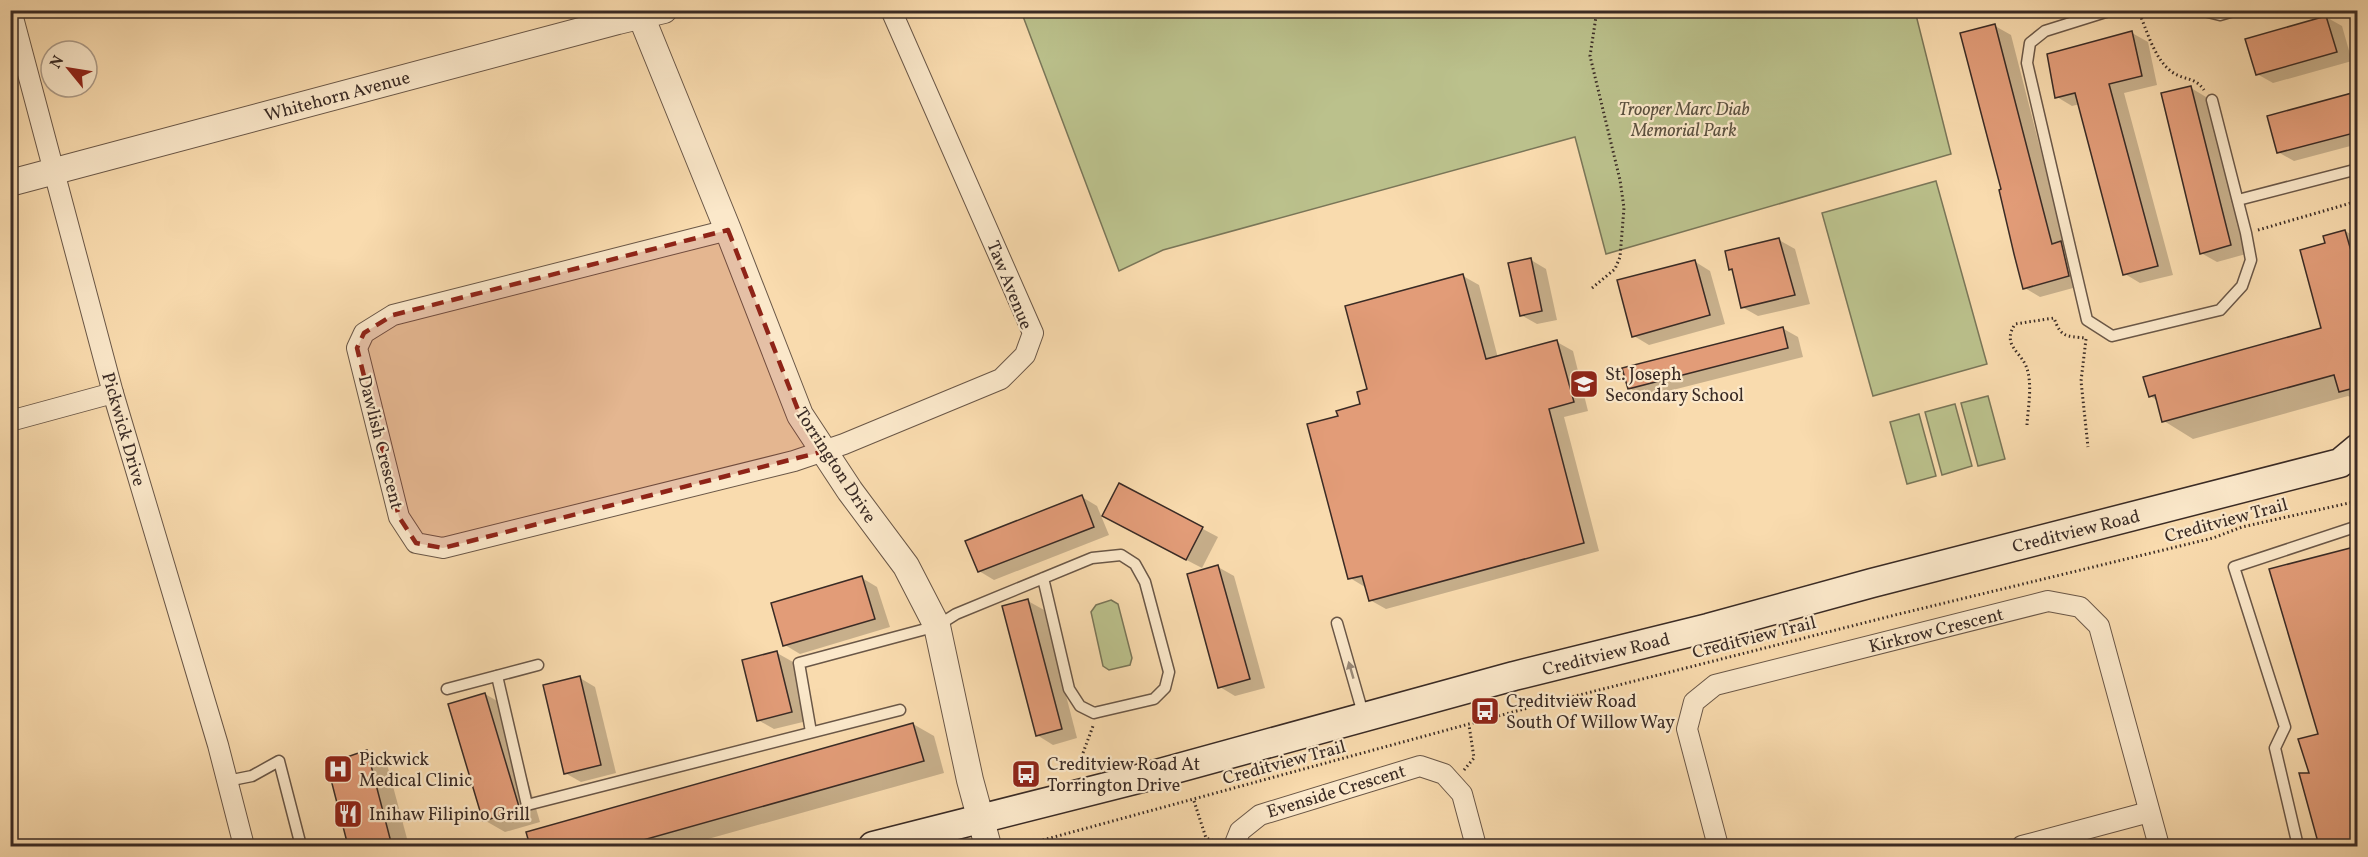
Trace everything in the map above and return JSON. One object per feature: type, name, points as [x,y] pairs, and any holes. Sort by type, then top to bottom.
[{"type":"main road","name":"Creditview Road","points":[[873,846],[1872,583],[2352,460]]},
{"type":"street","name":"Pickwick Drive","points":[[11,10],[113,393],[244,846]]},
{"type":"street","name":"Taw Avenue","points":[[825,451],[1001,379],[1025,355],[1033,333],[891,10]]},
{"type":"street","name":"Whitehorn Avenue","points":[[10,183],[648,12]]},
{"type":"street","name":"Torrington Drive","points":[[648,12],[728,230],[800,415],[850,491],[906,566],[937,627],[988,846]]},
{"type":"street","name":"Dawlish Crescent","points":[[728,230],[393,315],[364,333],[357,348],[399,517],[416,543],[443,548],[794,461],[825,451]]},
{"type":"street","points":[[10,421],[113,393]]},
{"type":"street","name":"Kirkrow Crescent","points":[[1718,846],[1687,729],[1694,702],[1715,685],[2048,601],[2080,607],[2099,626],[2159,846]]},
{"type":"street","name":"Evenside Crescent","points":[[1228,845],[1240,831],[1260,815],[1420,766],[1444,774],[1454,783]]},
{"type":"street","points":[[1454,783],[1462,794],[1476,846]]},
{"type":"street","points":[[2022,846],[2149,812]]},
{"type":"lane","points":[[2112,10],[2045,31],[2030,43],[2027,63],[2087,320],[2112,336],[2220,310],[2242,286],[2251,260],[2212,100]]},
{"type":"lane","points":[[2200,10],[2220,15],[2237,10]]},
{"type":"lane","points":[[2238,200],[2358,169]]},
{"type":"lane","points":[[2298,846],[2276,748],[2285,727],[2234,567],[2358,526]]},
{"type":"lane","points":[[812,732],[799,663],[937,627],[956,614],[1092,558],[1121,555],[1135,564],[1145,582],[1170,672],[1165,688],[1154,699],[1094,713],[1080,706],[1069,689],[1042,579]]},
{"type":"lane","points":[[1337,623],[1365,717]]},
{"type":"lane","points":[[447,689],[538,665]]},
{"type":"lane","points":[[497,676],[527,805],[900,710]]},
{"type":"lane","points":[[227,781],[252,776],[279,761],[301,846]]},
{"type":"path","points":[[1592,288],[1614,269],[1620,257],[1624,208],[1620,180],[1590,56],[1597,10]]},
{"type":"path","points":[[2138,10],[2160,60],[2173,72],[2199,82],[2212,100]]},
{"type":"path","points":[[2246,233],[2358,201]]},
{"type":"path","points":[[2027,424],[2029,378],[2026,365],[2011,346],[2011,330],[2015,324],[2054,318],[2059,331],[2065,336],[2086,338]]},
{"type":"path","points":[[2088,447],[2081,381],[2086,338],[2091,323]]},
{"type":"path","name":"Creditview Trail","points":[[1021,846],[1524,709],[1899,614],[2213,538],[2242,527],[2358,501]]},
{"type":"path","points":[[1083,753],[1098,712]]},
{"type":"path","points":[[1454,783],[1474,758],[1469,725]]},
{"type":"path","points":[[1193,800],[1206,838],[1228,845]]},
{"type":"highlighted area","points":[[728,230],[800,415],[825,451],[443,548],[416,543],[399,517],[357,348],[364,333],[393,315]]},
{"type":"green space","name":"Trooper Marc Diab Memorial Park","points":[[1021,11],[1915,11],[1951,154],[1606,254],[1575,137],[1163,250],[1119,271]]},
{"type":"green space","points":[[1936,181],[1987,364],[1873,396],[1822,213]]},
{"type":"green space","points":[[1988,396],[2005,459],[1978,466],[1961,403]]},
{"type":"green space","points":[[1955,404],[1972,466],[1942,475],[1925,412]]},
{"type":"green space","points":[[1919,414],[1936,476],[1907,484],[1890,422]]},
{"type":"green space","points":[[1111,600],[1118,604],[1132,658],[1130,665],[1109,670],[1103,666],[1091,612],[1096,605]]},
{"type":"building","points":[[2326,16],[2337,52],[2256,75],[2245,39]]},
{"type":"building","points":[[1995,24],[2052,244],[2061,241],[2069,276],[2023,289],[1999,190],[2001,189],[1960,33]]},
{"type":"building","points":[[2132,31],[2142,76],[2109,84],[2158,266],[2123,275],[2075,93],[2055,98],[2047,54]]},
{"type":"building","points":[[2191,86],[2231,245],[2200,254],[2161,93]]},
{"type":"building","points":[[2352,93],[2358,116],[2358,132],[2277,153],[2267,116]]},
{"type":"building","points":[[2345,230],[2358,275],[2358,387],[2339,392],[2334,375],[2162,422],[2155,395],[2149,397],[2143,377],[2321,328],[2300,250],[2325,243],[2323,236]]},
{"type":"building","points":[[1779,238],[1795,295],[1741,308],[1732,269],[1729,270],[1725,251]]},
{"type":"building","points":[[1531,258],[1542,311],[1520,316],[1508,263]]},
{"type":"building","points":[[1695,260],[1710,315],[1632,337],[1617,280]]},
{"type":"building","points":[[1463,274],[1486,359],[1557,340],[1574,402],[1549,409],[1584,543],[1369,601],[1362,576],[1348,579],[1307,424],[1338,416],[1336,411],[1360,404],[1357,392],[1367,389],[1345,306]]},
{"type":"building","points":[[1783,327],[1788,348],[1628,389],[1622,368]]},
{"type":"building","points":[[1119,483],[1203,527],[1186,560],[1102,516]]},
{"type":"building","points":[[1082,495],[1094,527],[978,572],[965,541]]},
{"type":"building","points":[[2358,546],[2358,748],[2355,753],[2358,764],[2358,846],[2319,846],[2299,773],[2309,773],[2298,739],[2318,734],[2269,569]]},
{"type":"building","points":[[1218,565],[1250,679],[1218,688],[1187,574]]},
{"type":"building","points":[[862,576],[875,619],[783,646],[771,603]]},
{"type":"building","points":[[1028,599],[1062,729],[1036,736],[1002,606]]},
{"type":"building","points":[[777,651],[792,712],[757,721],[742,660]]},
{"type":"building","points":[[580,676],[601,765],[564,774],[543,685]]},
{"type":"building","points":[[485,693],[520,810],[483,821],[448,704]]},
{"type":"building","points":[[913,723],[924,761],[622,846],[530,846],[526,832]]},
{"type":"building","points":[[367,750],[392,846],[348,846],[327,764]]},
{"type":"place","name":"St. Joseph Secondary School","points":[[1584,384]]},
{"type":"place","name":"Creditview Road South Of Willow Way","points":[[1485,711]]},
{"type":"place","name":"Pickwick Medical Clinic","points":[[338,769]]},
{"type":"place","name":"Creditview Road At Torrington Drive","points":[[1026,774]]},
{"type":"place","name":"Inihaw Filipino Grill","points":[[348,814]]}]
